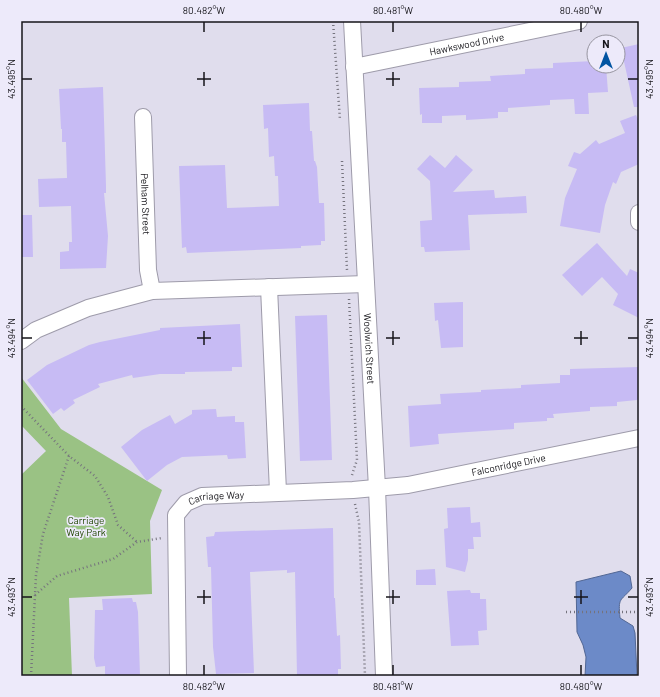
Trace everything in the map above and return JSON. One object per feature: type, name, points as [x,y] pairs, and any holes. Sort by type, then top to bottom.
[{"type":"street","name":"Woolwich Street","points":[[352,21],[377,488],[384,676]]},
{"type":"street","name":"Hawkswood Drive","points":[[354,67],[579,21]]},
{"type":"street","name":"Pelham Street","points":[[143,117],[148,270],[152,291]]},
{"type":"street","points":[[639,213],[639,222]]},
{"type":"street","points":[[21,341],[36,330],[88,308],[152,291],[366,284]]},
{"type":"street","points":[[269,287],[278,492]]},
{"type":"street","name":"Falconridge Drive","points":[[377,488],[408,485],[470,474],[551,455],[639,438]]},
{"type":"street","name":"Carriage Way","points":[[178,676],[176,515],[186,503],[202,496],[377,488]]},
{"type":"path","points":[[333,21],[340,127]]},
{"type":"path","points":[[342,159],[346,263]]},
{"type":"path","points":[[349,301],[357,460],[352,477]]},
{"type":"path","points":[[21,406],[68,456],[95,476],[108,497],[118,525],[137,542]]},
{"type":"path","points":[[31,676],[36,575],[43,534],[68,456]]},
{"type":"path","points":[[355,504],[359,522],[365,676]]},
{"type":"path","points":[[34,595],[57,576],[113,559],[137,542],[176,536]]},
{"type":"path","points":[[566,612],[639,612]]},
{"type":"green space","name":"Carriage Way Park","points":[[21,377],[61,429],[162,490],[150,521],[152,594],[69,598],[72,676],[21,676],[21,475],[46,451],[21,425]]},
{"type":"water","points":[[621,571],[630,576],[632,588],[622,598],[619,611],[620,618],[633,626],[635,633],[637,676],[585,676],[586,657],[583,645],[577,632],[576,582]]},
{"type":"building","points":[[639,44],[639,107],[634,107],[626,71],[626,47]]},
{"type":"building","points":[[586,61],[586,74],[607,74],[608,92],[588,93],[589,114],[575,114],[574,99],[550,100],[550,105],[508,108],[508,112],[498,112],[498,118],[466,120],[466,115],[442,116],[442,123],[422,123],[422,114],[420,115],[419,88],[459,87],[459,82],[491,81],[490,76],[525,74],[525,69],[553,68],[553,63]]},
{"type":"building","points":[[103,87],[106,186],[106,193],[104,193],[108,236],[106,268],[60,269],[60,252],[69,251],[69,242],[72,242],[71,206],[39,207],[38,179],[67,178],[66,142],[62,142],[59,89]]},
{"type":"building","points":[[309,103],[310,131],[312,131],[314,161],[317,167],[319,203],[324,203],[325,241],[321,241],[321,245],[301,246],[301,248],[187,253],[186,247],[182,248],[179,166],[225,165],[227,208],[279,206],[278,176],[275,176],[274,156],[269,157],[268,128],[264,129],[263,105]]},
{"type":"building","points":[[636,115],[639,121],[639,164],[621,172],[616,184],[613,182],[605,205],[600,233],[560,226],[565,198],[577,169],[568,166],[574,152],[580,154],[596,140],[599,144],[625,133],[620,121]]},
{"type":"building","points":[[430,155],[445,168],[456,155],[473,170],[453,192],[494,190],[495,198],[526,196],[527,213],[468,215],[470,250],[425,252],[424,247],[421,247],[420,221],[432,220],[430,181],[417,169]]},
{"type":"building","points":[[21,215],[32,215],[33,257],[21,257]]},
{"type":"building","points":[[597,243],[627,276],[630,269],[639,273],[639,318],[613,305],[618,294],[602,277],[582,296],[562,275]]},
{"type":"building","points":[[463,302],[463,347],[441,348],[438,320],[435,321],[434,303]]},
{"type":"building","points":[[327,315],[332,460],[300,461],[295,316]]},
{"type":"building","points":[[240,324],[242,367],[232,367],[232,371],[185,372],[185,374],[160,374],[133,378],[132,375],[98,384],[100,387],[73,400],[75,403],[64,411],[61,408],[53,414],[27,380],[47,365],[89,345],[100,342],[160,330],[160,328]]},
{"type":"building","points":[[639,367],[639,398],[637,400],[617,402],[617,406],[590,407],[590,411],[553,414],[554,418],[547,418],[547,421],[514,423],[514,429],[438,434],[439,444],[410,447],[408,406],[441,404],[440,394],[481,392],[481,390],[521,388],[521,385],[560,383],[560,375],[570,375],[570,369]]},
{"type":"building","points":[[216,409],[217,417],[235,416],[235,422],[244,422],[246,458],[228,459],[227,455],[182,457],[167,465],[147,481],[121,447],[142,430],[170,415],[175,424],[192,414],[192,410]]},
{"type":"building","points":[[470,507],[471,523],[480,522],[481,537],[473,537],[474,549],[468,549],[468,560],[465,572],[446,567],[444,529],[448,528],[447,508]]},
{"type":"building","points":[[333,528],[334,598],[337,636],[340,635],[341,669],[338,669],[338,676],[297,676],[295,572],[287,573],[287,570],[250,572],[254,673],[216,674],[213,647],[211,567],[208,567],[206,537],[214,536],[215,532]]},
{"type":"building","points":[[435,569],[436,585],[416,585],[416,570]]},
{"type":"building","points":[[470,590],[471,593],[480,593],[480,599],[486,599],[487,630],[478,631],[479,645],[451,646],[447,591]]},
{"type":"building","points":[[132,598],[133,602],[136,602],[138,612],[140,676],[105,676],[105,666],[96,667],[94,658],[95,610],[103,610],[102,599]]}]
